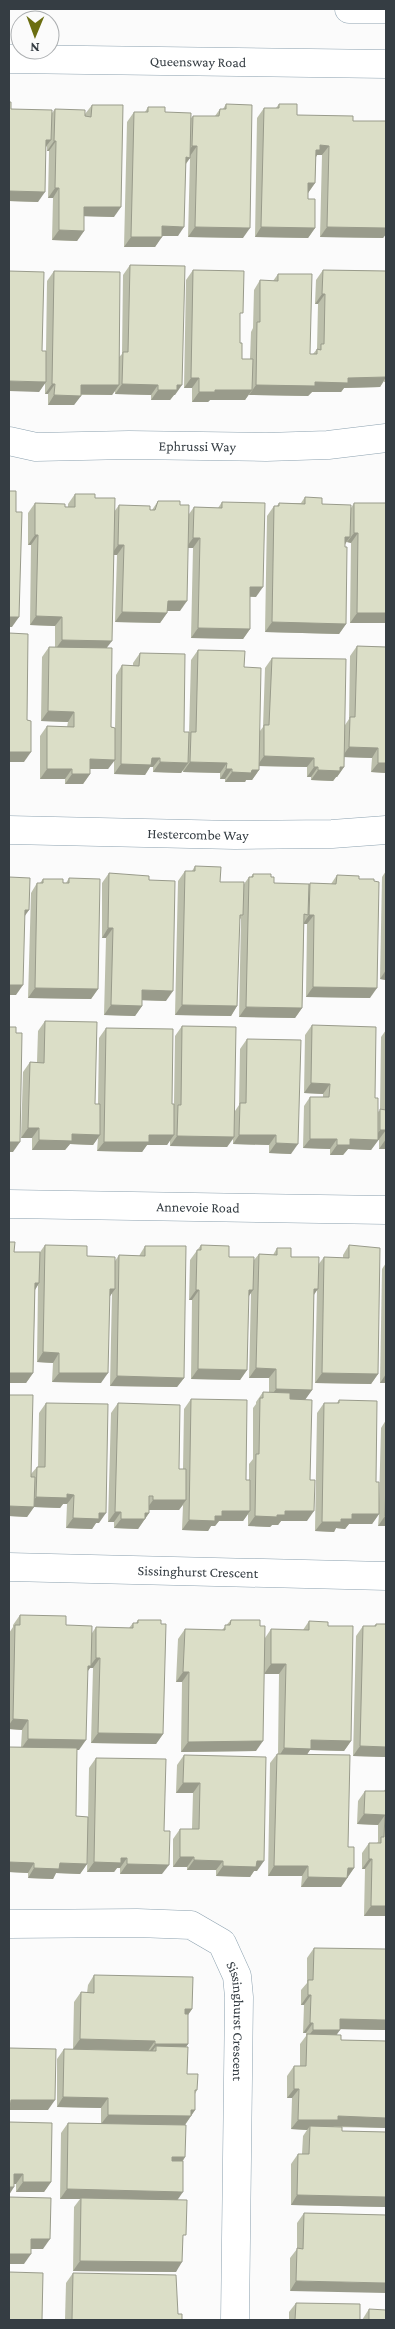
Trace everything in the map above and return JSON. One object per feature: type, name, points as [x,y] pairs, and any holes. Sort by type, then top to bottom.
[{"type":"street","points":[[349,9],[386,9]]},
{"type":"street","name":"Queensway Road","points":[[9,58],[386,64]]},
{"type":"street","name":"Ephrussi Way","points":[[9,441],[36,447],[129,445],[266,447],[328,445],[386,438]]},
{"type":"street","name":"Hestercombe Way","points":[[9,830],[245,835],[332,834],[386,830]]},
{"type":"street","name":"Annevoie Road","points":[[9,1204],[386,1210]]},
{"type":"street","name":"Sissinghurst Crescent","points":[[9,1567],[386,1576]]},
{"type":"street","name":"Sissinghurst Crescent","points":[[9,1924],[137,1923],[191,1925],[222,1943],[237,1976],[239,1997],[235,2320]]},
{"type":"building","points":[[9,102],[11,102],[11,109],[52,110],[51,140],[46,140],[45,192],[9,191]]},
{"type":"building","points":[[226,104],[252,105],[250,228],[195,227],[197,146],[192,146],[193,116],[219,116],[220,109],[226,109]]},
{"type":"building","points":[[279,104],[297,104],[297,115],[353,116],[353,121],[386,121],[386,228],[327,227],[329,146],[320,145],[320,150],[316,150],[315,183],[308,183],[308,199],[315,199],[315,228],[261,227],[264,108],[279,108]]},
{"type":"building","points":[[92,105],[123,105],[121,207],[84,207],[84,231],[59,230],[59,188],[55,188],[55,109],[85,110],[85,116],[91,117]]},
{"type":"building","points":[[148,107],[165,107],[165,112],[191,113],[190,158],[186,157],[184,227],[162,226],[162,237],[131,237],[134,112],[148,112]]},
{"type":"building","points":[[130,265],[185,266],[182,385],[177,385],[177,390],[158,390],[158,385],[122,384],[123,352],[128,352]]},
{"type":"building","points":[[193,270],[244,271],[243,313],[240,313],[240,343],[242,343],[242,359],[253,359],[252,390],[199,392],[199,378],[191,378]]},
{"type":"building","points":[[323,270],[386,271],[386,377],[348,378],[348,383],[315,382],[315,386],[256,385],[257,322],[260,322],[260,280],[278,281],[278,274],[312,274],[310,354],[317,354],[317,349],[321,350],[321,344],[324,344],[325,294],[322,294]]},
{"type":"building","points":[[9,271],[44,272],[42,351],[46,351],[46,382],[9,381]]},
{"type":"building","points":[[54,271],[120,272],[119,385],[81,385],[81,396],[54,395],[55,384],[52,384]]},
{"type":"building","points":[[9,491],[16,491],[16,512],[22,512],[19,617],[9,617]]},
{"type":"building","points":[[75,494],[95,494],[95,498],[115,498],[112,641],[62,640],[62,617],[36,616],[38,535],[35,535],[35,503],[65,504],[65,507],[75,507]]},
{"type":"building","points":[[305,497],[322,498],[322,504],[351,505],[350,537],[345,537],[345,547],[347,547],[346,624],[272,622],[274,506],[279,506],[279,503],[305,504]]},
{"type":"building","points":[[158,501],[180,501],[180,505],[189,505],[187,601],[168,601],[167,613],[122,612],[124,545],[118,545],[119,505],[150,506],[150,510],[155,510]]},
{"type":"building","points":[[222,502],[265,503],[263,587],[250,587],[250,629],[198,628],[200,538],[193,538],[194,507],[222,508]]},
{"type":"building","points":[[354,503],[386,503],[386,613],[357,613],[358,533],[354,533]]},
{"type":"building","points":[[9,633],[28,634],[27,720],[31,721],[31,752],[9,752]]},
{"type":"building","points":[[357,646],[386,647],[386,763],[378,763],[378,748],[349,747],[350,717],[355,717]]},
{"type":"building","points":[[49,647],[112,648],[111,727],[115,728],[115,760],[90,759],[90,774],[72,774],[72,769],[47,769],[47,726],[74,727],[74,712],[48,711]]},
{"type":"building","points":[[198,650],[245,651],[244,667],[261,668],[259,770],[252,770],[251,773],[232,772],[232,769],[226,769],[227,763],[190,762],[191,732],[196,732]]},
{"type":"building","points":[[140,653],[185,654],[184,732],[189,732],[188,763],[160,762],[160,758],[152,758],[151,765],[121,764],[122,665],[139,666]]},
{"type":"building","points":[[272,658],[346,659],[344,767],[340,767],[340,771],[318,770],[318,767],[314,767],[314,758],[264,756],[264,725],[269,725]]},
{"type":"building","points":[[195,866],[221,867],[220,882],[244,882],[243,915],[240,915],[237,1006],[182,1005],[185,871],[195,871]]},
{"type":"building","points":[[109,873],[149,876],[149,880],[175,881],[173,991],[142,990],[142,1006],[111,1005],[113,928],[108,928]]},
{"type":"building","points":[[253,874],[271,874],[271,877],[274,877],[274,883],[309,884],[308,915],[304,914],[302,1008],[246,1007],[249,877],[253,877]]},
{"type":"building","points":[[337,875],[359,876],[359,879],[374,879],[374,881],[379,882],[377,988],[313,987],[314,915],[309,915],[310,883],[336,884]]},
{"type":"building","points":[[9,877],[30,878],[29,910],[25,910],[23,985],[9,985]]},
{"type":"building","points":[[69,878],[100,879],[98,989],[35,988],[37,883],[43,883],[43,879],[63,879],[63,883],[69,883]]},
{"type":"building","points":[[45,1021],[97,1022],[95,1104],[100,1104],[100,1135],[72,1134],[72,1141],[39,1140],[39,1128],[28,1128],[30,1062],[44,1063]]},
{"type":"building","points":[[312,1025],[376,1027],[375,1098],[378,1098],[378,1140],[350,1139],[350,1145],[337,1145],[337,1139],[310,1139],[310,1097],[329,1097],[330,1084],[311,1083]]},
{"type":"building","points":[[182,1026],[236,1027],[234,1137],[177,1136],[178,1105],[181,1105]]},
{"type":"building","points":[[9,1027],[16,1027],[16,1033],[22,1033],[20,1142],[9,1142]]},
{"type":"building","points":[[106,1028],[173,1029],[172,1104],[174,1104],[174,1135],[149,1135],[149,1142],[104,1142]]},
{"type":"building","points":[[247,1039],[301,1040],[298,1144],[276,1143],[276,1135],[239,1135],[240,1103],[246,1103]]},
{"type":"building","points":[[380,1109],[386,1110],[386,1130],[380,1130]]},
{"type":"building","points":[[9,1242],[15,1242],[14,1252],[40,1252],[39,1283],[35,1283],[33,1373],[9,1373]]},
{"type":"building","points":[[45,1245],[87,1246],[87,1256],[115,1257],[115,1289],[110,1289],[108,1373],[59,1373],[59,1353],[43,1352]]},
{"type":"building","points":[[201,1245],[229,1246],[229,1257],[254,1257],[253,1290],[249,1290],[247,1370],[198,1369],[199,1290],[196,1290],[197,1250],[201,1250]]},
{"type":"building","points":[[349,1245],[380,1248],[378,1374],[322,1373],[324,1257],[349,1258]]},
{"type":"building","points":[[145,1246],[186,1246],[184,1378],[117,1376],[119,1255],[145,1256]]},
{"type":"building","points":[[277,1248],[291,1248],[291,1257],[319,1257],[318,1289],[314,1289],[312,1390],[276,1389],[276,1369],[256,1368],[259,1254],[277,1255]]},
{"type":"building","points":[[263,1392],[290,1393],[290,1399],[312,1400],[310,1480],[315,1480],[314,1511],[285,1511],[285,1515],[277,1515],[277,1517],[255,1516],[256,1454],[259,1454],[260,1398],[263,1398]]},
{"type":"building","points":[[9,1395],[33,1395],[31,1477],[35,1477],[34,1507],[9,1506]]},
{"type":"building","points":[[191,1399],[247,1400],[246,1480],[250,1480],[250,1511],[222,1511],[222,1516],[215,1516],[215,1521],[189,1520]]},
{"type":"building","points":[[339,1400],[377,1401],[376,1482],[379,1482],[379,1514],[352,1514],[352,1519],[341,1519],[341,1522],[322,1522],[324,1403],[339,1403]]},
{"type":"building","points":[[46,1403],[108,1404],[106,1513],[99,1513],[99,1519],[73,1518],[74,1495],[67,1494],[67,1498],[36,1497],[37,1467],[45,1467]]},
{"type":"building","points":[[118,1403],[180,1405],[179,1469],[186,1469],[186,1500],[153,1500],[153,1496],[149,1496],[149,1513],[145,1513],[145,1519],[121,1519],[121,1512],[115,1512]]},
{"type":"building","points":[[386,1476],[386,1516],[385,1516]]},
{"type":"building","points":[[20,1615],[66,1616],[66,1625],[92,1626],[91,1666],[88,1666],[86,1740],[28,1739],[28,1720],[13,1719],[15,1625],[20,1625]]},
{"type":"building","points":[[138,1620],[161,1620],[161,1624],[166,1624],[163,1734],[98,1733],[100,1658],[96,1658],[96,1627],[133,1628],[133,1623],[138,1623]]},
{"type":"building","points":[[231,1620],[260,1620],[260,1626],[265,1626],[263,1741],[188,1742],[189,1672],[183,1672],[185,1629],[225,1630],[225,1625],[230,1625]]},
{"type":"building","points":[[309,1621],[328,1622],[328,1626],[353,1626],[351,1741],[311,1740],[311,1749],[284,1748],[286,1664],[271,1664],[271,1629],[309,1630]]},
{"type":"building","points":[[376,1624],[386,1624],[386,1747],[360,1746],[363,1626],[376,1626]]},
{"type":"building","points":[[9,1747],[77,1748],[76,1816],[88,1817],[87,1864],[60,1863],[59,1869],[34,1868],[34,1863],[9,1862]]},
{"type":"building","points":[[277,1754],[350,1755],[348,1847],[354,1847],[354,1868],[348,1868],[347,1878],[308,1877],[308,1866],[274,1866]]},
{"type":"building","points":[[184,1755],[266,1757],[264,1861],[257,1861],[256,1867],[223,1866],[223,1861],[194,1860],[194,1857],[180,1857],[180,1829],[199,1829],[200,1783],[183,1783]]},
{"type":"building","points":[[96,1758],[166,1759],[164,1831],[170,1831],[169,1865],[127,1864],[127,1858],[121,1858],[121,1863],[94,1862]]},
{"type":"building","points":[[365,1791],[386,1791],[386,1906],[371,1906],[372,1859],[369,1859],[369,1843],[381,1843],[381,1837],[384,1837],[385,1815],[364,1814]]},
{"type":"building","points":[[314,1948],[386,1949],[386,2020],[340,2019],[340,2030],[313,2030],[313,2023],[310,2023],[311,1995],[308,1995],[308,1980],[313,1980]]},
{"type":"building","points":[[94,1975],[193,1977],[192,2009],[185,2009],[185,2014],[188,2014],[188,2044],[155,2044],[155,2041],[80,2039],[81,1992],[94,1993]]},
{"type":"building","points":[[307,2034],[341,2035],[341,2040],[386,2041],[386,2118],[338,2116],[338,2120],[298,2120],[299,2089],[294,2089],[294,2066],[306,2066]]},
{"type":"building","points":[[156,2046],[188,2047],[187,2074],[198,2074],[197,2090],[195,2090],[195,2110],[191,2110],[191,2116],[108,2115],[108,2098],[63,2097],[64,2049],[156,2051]]},
{"type":"building","points":[[9,2048],[56,2049],[55,2100],[11,2100],[9,2108]]},
{"type":"building","points":[[9,2122],[52,2123],[51,2182],[23,2182],[23,2174],[14,2174],[14,2187],[9,2187]]},
{"type":"building","points":[[68,2123],[186,2125],[185,2157],[172,2157],[172,2161],[183,2161],[183,2192],[67,2189]]},
{"type":"building","points":[[310,2126],[342,2127],[342,2131],[386,2132],[386,2197],[297,2195],[298,2154],[309,2154]]},
{"type":"building","points":[[9,2197],[51,2198],[50,2239],[31,2239],[31,2254],[9,2254]]},
{"type":"building","points":[[81,2198],[187,2200],[186,2235],[183,2235],[182,2262],[80,2261]]},
{"type":"building","points":[[304,2213],[386,2215],[386,2283],[296,2281],[297,2248],[303,2249]]},
{"type":"building","points":[[9,2272],[43,2273],[42,2320],[9,2320]]},
{"type":"building","points":[[73,2273],[176,2275],[178,2314],[182,2314],[182,2320],[72,2320]]},
{"type":"building","points":[[296,2303],[360,2304],[360,2320],[295,2320]]},
{"type":"building","points":[[369,2309],[386,2310],[386,2320],[369,2320]]}]
